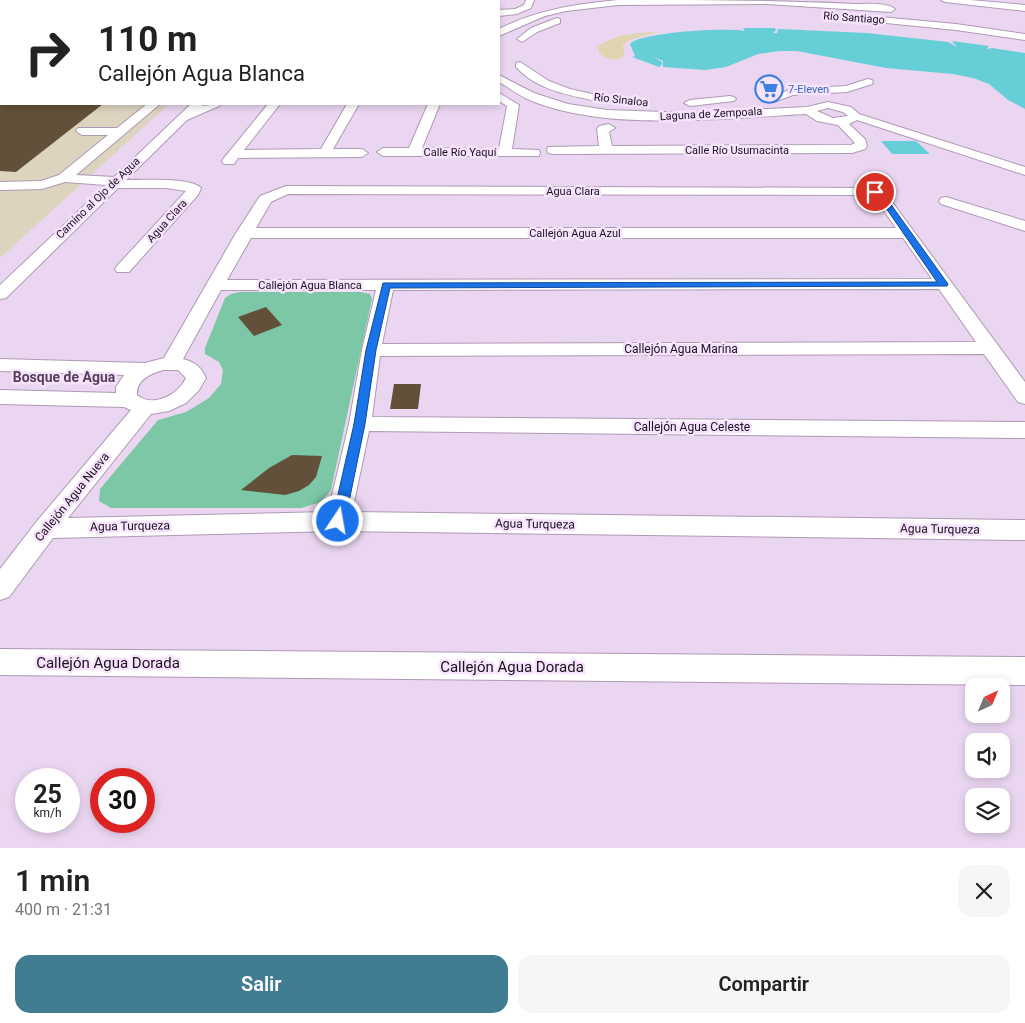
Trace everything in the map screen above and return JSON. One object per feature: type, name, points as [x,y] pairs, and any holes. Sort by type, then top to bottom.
[{"type":"street","points":[[522,10],[528,6],[530,0]]},
{"type":"street","points":[[945,0],[1008,5]]},
{"type":"street","points":[[976,0],[1025,7]]},
{"type":"street","points":[[500,32],[516,22],[546,12],[600,3],[705,1],[817,2],[901,15]]},
{"type":"street","points":[[1005,16],[1008,5]]},
{"type":"street","points":[[500,13],[522,10],[546,12],[569,17]]},
{"type":"street","points":[[522,39],[541,26],[569,17],[637,10]]},
{"type":"street","name":"Río Santiago","points":[[858,18],[901,15],[1025,37]]},
{"type":"street","name":"Río Sinaloa","points":[[520,65],[529,74],[540,80],[578,94],[612,100]]},
{"type":"street","name":"Laguna de Zempoala","points":[[500,79],[516,88],[550,102],[602,112],[657,117],[708,117],[841,107],[852,111],[855,116]]},
{"type":"street","points":[[774,99],[786,93],[847,89],[868,82]]},
{"type":"street","name":"Calle Río Yaquí","points":[[500,94],[516,88]]},
{"type":"street","points":[[802,91],[816,108],[816,117],[840,122],[851,120],[855,116],[1025,171]]},
{"type":"street","points":[[550,102],[578,94]]},
{"type":"street","points":[[562,105],[578,94]]},
{"type":"street","name":"Calle Río Yaquí","points":[[500,95],[512,105],[505,153]]},
{"type":"street","points":[[681,104],[730,99]]},
{"type":"street","points":[[0,186],[42,185],[64,178],[153,105]]},
{"type":"street","name":"Camino al Ojo de Agua","points":[[0,294],[196,105]]},
{"type":"street","points":[[182,118],[213,105]]},
{"type":"street","points":[[273,105],[232,158],[325,153],[362,154]]},
{"type":"street","points":[[325,153],[352,105]]},
{"type":"street","name":"Calle Río Yaquí","points":[[414,152],[434,105]]},
{"type":"street","name":"Calle Río Usumacinta","points":[[606,151],[852,149],[861,146],[860,142],[840,122]]},
{"type":"street","points":[[553,150],[606,151],[603,129],[609,128]]},
{"type":"street","points":[[82,131],[121,132]]},
{"type":"street","name":"Calle Río Yaquí","points":[[383,152],[534,153]]},
{"type":"street","points":[[64,178],[114,182]]},
{"type":"street","name":"Agua Clara","points":[[114,182],[166,184],[194,188],[193,192],[123,269]]},
{"type":"street","name":"Agua Clara","points":[[244,233],[265,198],[286,190],[875,192],[879,194],[906,232]]},
{"type":"street","points":[[946,201],[1025,226]]},
{"type":"street","points":[[1006,220],[1025,240]]},
{"type":"street","points":[[906,232],[1025,397]]},
{"type":"street","name":"Callejón Agua Azul","points":[[244,233],[906,232]]},
{"type":"street","points":[[171,363],[244,233]]},
{"type":"street","name":"Callejón Agua Blanca","points":[[216,285],[944,284]]},
{"type":"street","points":[[338,521],[360,424],[371,350],[386,285]]},
{"type":"street","name":"Callejón Agua Marina","points":[[371,350],[991,348]]},
{"type":"street","points":[[0,397],[169,404],[180,399],[194,385],[196,378],[194,372],[189,367],[171,363],[146,369],[1,366]]},
{"type":"street","points":[[137,404],[126,395],[126,388],[130,381],[146,369]]},
{"type":"street","name":"Callejón Agua Nueva","points":[[0,588],[137,404]]},
{"type":"street","name":"Callejón Agua Celeste","points":[[360,424],[1025,430]]},
{"type":"street","name":"Agua Turqueza","points":[[46,528],[338,521],[1025,530]]},
{"type":"street","name":"Callejón Agua Dorada","points":[[0,662],[1025,671]]},
{"type":"shaded area","points":[[743,28],[775,28],[776,30],[773,33],[777,33],[778,29],[867,33],[948,42],[957,47],[952,41],[989,46],[987,49],[992,48],[1025,53],[1025,109],[1008,100],[989,84],[973,78],[953,74],[886,68],[797,51],[758,54],[726,67],[705,70],[663,67],[663,61],[653,57],[662,62],[659,67],[632,57],[635,56],[630,44],[650,36],[704,30],[745,31]]},
{"type":"shaded area","points":[[0,105],[168,105],[0,258]]},
{"type":"shaded area","points":[[881,141],[916,141],[930,154],[892,154]]},
{"type":"shaded area","points":[[240,292],[361,292],[370,294],[372,299],[331,490],[321,502],[301,508],[111,508],[99,501],[100,489],[158,420],[186,412],[209,398],[221,384],[223,370],[219,362],[205,354],[205,348],[225,298]]},
{"type":"sand","points":[[659,32],[629,40],[623,45],[624,56],[617,59],[608,59],[599,53],[598,47],[619,36]]},
{"type":"building","points":[[0,105],[102,105],[16,172],[0,171]]},
{"type":"building","points":[[266,307],[282,325],[254,336],[238,317]]},
{"type":"building","points":[[394,384],[421,384],[418,409],[390,409]]},
{"type":"building","points":[[292,455],[322,456],[316,477],[309,485],[299,491],[285,495],[241,490],[269,468]]},
{"type":"place","name":"7-Eleven","points":[[769,89]]},
{"type":"district","name":"Bosque de Agua","points":[[64,377]]},
{"type":"route","points":[[338,521],[360,424],[371,350],[386,285],[944,284],[879,194],[875,192]]}]
